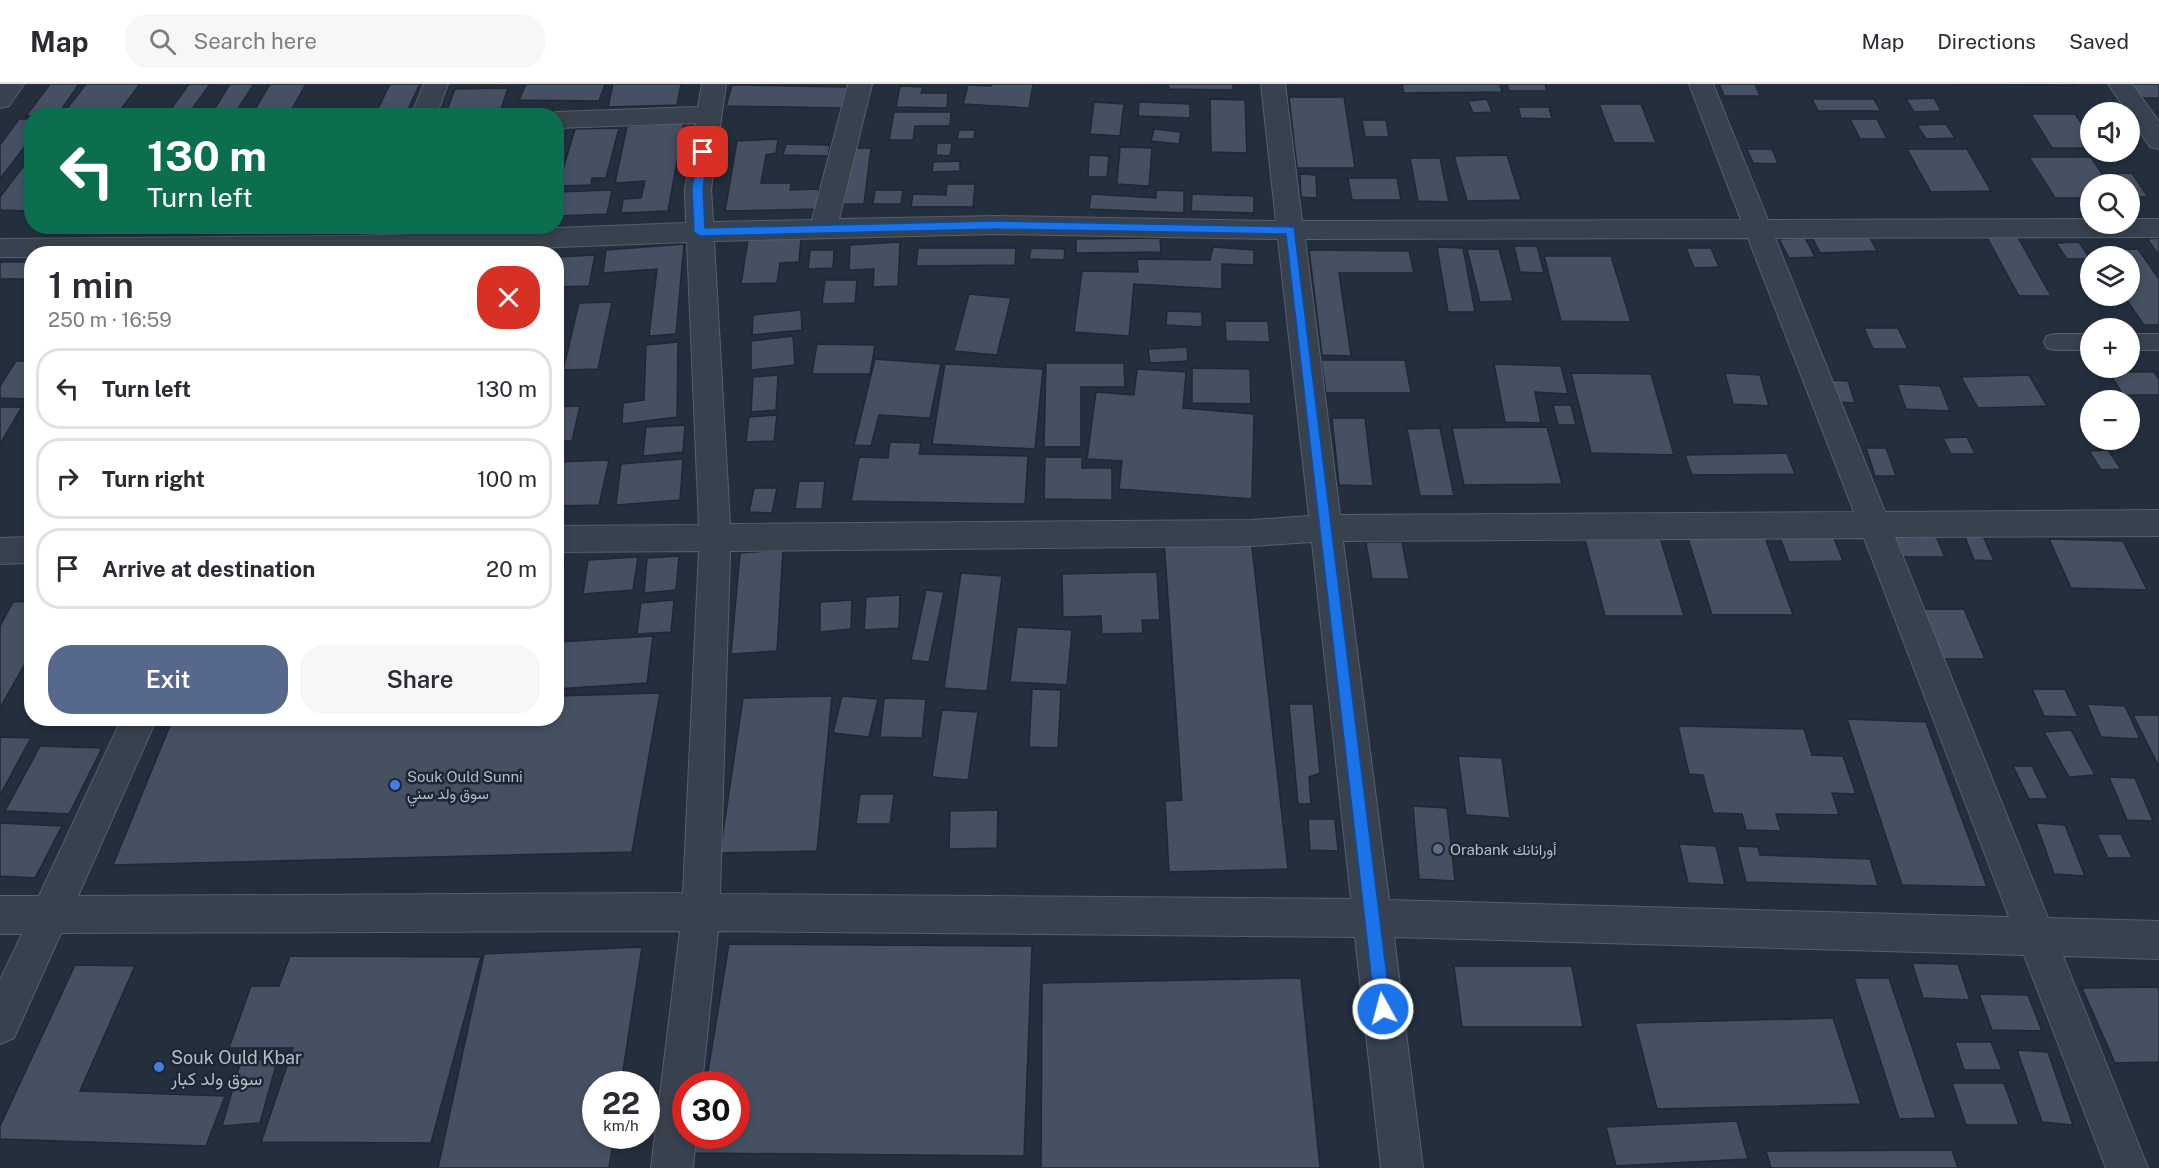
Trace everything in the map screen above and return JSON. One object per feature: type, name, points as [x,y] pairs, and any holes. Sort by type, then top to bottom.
[{"type":"street","points":[[0,100],[12,84]]},
{"type":"street","points":[[426,108],[436,84]]},
{"type":"street","points":[[823,229],[860,84]]},
{"type":"street","points":[[1274,84],[1402,1168]]},
{"type":"street","points":[[1701,84],[2127,1168]]},
{"type":"street","points":[[2120,84],[2159,141]]},
{"type":"street","points":[[564,119],[711,100],[698,189],[715,538],[701,912],[672,1168]]},
{"type":"street","points":[[120,246],[996,225],[1291,230],[2159,228]]},
{"type":"street","points":[[0,248],[24,248]]},
{"type":"street","points":[[564,539],[1251,533],[1326,528],[2159,524]]},
{"type":"street","points":[[0,551],[24,550]]},
{"type":"street","points":[[0,1024],[136,726]]},
{"type":"street","points":[[0,915],[701,912],[1372,918],[2159,940]]},
{"type":"lane","points":[[2055,342],[2080,342]]},
{"type":"lane","points":[[2140,342],[2159,342]]},
{"type":"building","points":[[50,84],[79,84],[62,108],[32,108]]},
{"type":"building","points":[[86,84],[140,84],[122,108],[67,108]]},
{"type":"building","points":[[189,84],[210,84],[193,108],[172,108]]},
{"type":"building","points":[[230,84],[254,84],[238,108],[215,108]]},
{"type":"building","points":[[270,84],[306,84],[292,108],[256,108]]},
{"type":"building","points":[[390,84],[420,84],[408,108],[378,108]]},
{"type":"building","points":[[526,84],[605,84],[599,101],[519,100]]},
{"type":"building","points":[[613,84],[681,84],[677,105],[608,107]]},
{"type":"building","points":[[991,84],[1033,84],[1029,108],[963,104],[968,85],[991,86]]},
{"type":"building","points":[[1168,84],[1233,84],[1233,90],[1169,89]]},
{"type":"building","points":[[1402,84],[1500,84],[1502,92],[1404,93]]},
{"type":"building","points":[[1507,84],[1545,84],[1547,91],[1509,91]]},
{"type":"building","points":[[1719,84],[1755,84],[1760,96],[1724,96]]},
{"type":"building","points":[[1955,84],[2072,84],[2074,86]]},
{"type":"building","points":[[2124,84],[2159,84],[2159,98],[2134,98]]},
{"type":"building","points":[[732,85],[847,87],[843,108],[726,106]]},
{"type":"building","points":[[900,86],[923,87],[921,93],[948,93],[947,108],[896,107]]},
{"type":"building","points":[[508,88],[501,108],[448,108],[455,89]]},
{"type":"building","points":[[1289,97],[1344,97],[1355,168],[1297,168]]},
{"type":"building","points":[[1934,98],[1941,111],[1914,112],[1906,99]]},
{"type":"building","points":[[1210,99],[1245,100],[1247,153],[1211,152]]},
{"type":"building","points":[[1487,99],[1492,112],[1473,113],[1468,101]]},
{"type":"building","points":[[1812,99],[1874,99],[1881,111],[1818,111]]},
{"type":"building","points":[[1094,102],[1124,104],[1120,136],[1090,134]]},
{"type":"building","points":[[1139,102],[1190,104],[1190,118],[1138,116]]},
{"type":"building","points":[[1599,104],[1641,104],[1656,143],[1614,143]]},
{"type":"building","points":[[1518,107],[1549,107],[1552,119],[1521,118]]},
{"type":"building","points":[[894,112],[951,112],[950,126],[915,126],[913,140],[889,140]]},
{"type":"building","points":[[2031,114],[2075,114],[2080,121],[2080,148],[2052,148]]},
{"type":"building","points":[[19,119],[24,119],[24,148],[0,179],[0,145]]},
{"type":"building","points":[[1850,119],[1877,119],[1887,139],[1860,139]]},
{"type":"building","points":[[1362,120],[1386,120],[1389,137],[1365,137]]},
{"type":"building","points":[[684,123],[668,211],[621,213],[623,199],[641,198],[645,181],[615,183],[627,126]]},
{"type":"building","points":[[1946,124],[1955,138],[1926,139],[1917,125]]},
{"type":"building","points":[[619,128],[606,178],[592,178],[591,185],[564,186],[564,166],[575,129]]},
{"type":"building","points":[[1154,129],[1181,132],[1179,144],[1151,141]]},
{"type":"building","points":[[959,130],[975,130],[974,139],[957,139]]},
{"type":"building","points":[[778,139],[776,153],[766,155],[761,183],[791,183],[790,190],[819,189],[817,209],[725,211],[737,141]]},
{"type":"building","points":[[937,143],[952,143],[950,156],[936,155]]},
{"type":"building","points":[[786,144],[830,145],[828,156],[783,155]]},
{"type":"building","points":[[1120,147],[1152,148],[1149,186],[1117,184]]},
{"type":"building","points":[[850,148],[871,148],[864,204],[843,204]]},
{"type":"building","points":[[1747,149],[1772,149],[1778,164],[1753,163]]},
{"type":"building","points":[[1907,149],[1967,149],[1991,191],[1931,192]]},
{"type":"building","points":[[1089,155],[1109,156],[1107,177],[1088,177]]},
{"type":"building","points":[[1507,155],[1521,200],[1467,201],[1454,156]]},
{"type":"building","points":[[2029,157],[2080,157],[2080,162],[2094,162],[2102,174],[2080,174],[2080,198],[2055,198]]},
{"type":"building","points":[[1410,158],[1440,158],[1449,202],[1418,201]]},
{"type":"building","points":[[960,161],[960,171],[932,172],[933,162]]},
{"type":"building","points":[[24,166],[24,211],[0,210],[0,197]]},
{"type":"building","points":[[1300,174],[1316,175],[1317,198],[1301,197]]},
{"type":"building","points":[[1348,178],[1397,178],[1401,200],[1352,200]]},
{"type":"building","points":[[947,184],[975,184],[973,207],[911,207],[913,194],[946,195]]},
{"type":"building","points":[[2140,185],[2148,197],[2140,197]]},
{"type":"building","points":[[612,190],[607,214],[564,216],[564,192]]},
{"type":"building","points":[[875,190],[903,190],[901,204],[873,204]]},
{"type":"building","points":[[1156,190],[1184,191],[1184,213],[1089,209],[1091,194],[1156,198]]},
{"type":"building","points":[[1192,194],[1254,196],[1254,213],[1191,211]]},
{"type":"building","points":[[1868,234],[1877,251],[1820,253],[1811,235]]},
{"type":"building","points":[[1985,234],[2016,234],[2051,296],[2019,296]]},
{"type":"building","points":[[801,238],[799,262],[780,263],[777,283],[741,284],[748,240]]},
{"type":"building","points":[[1160,238],[1161,252],[1076,253],[1076,239]]},
{"type":"building","points":[[1805,238],[1815,257],[1789,258],[1779,239]]},
{"type":"building","points":[[2159,238],[2159,255],[2147,239]]},
{"type":"building","points":[[900,242],[898,286],[873,287],[874,269],[849,270],[850,245]]},
{"type":"building","points":[[2079,242],[2082,246],[2080,259],[2067,259],[2056,243]]},
{"type":"building","points":[[684,244],[676,334],[649,336],[657,269],[603,273],[606,250]]},
{"type":"building","points":[[1514,246],[1537,246],[1544,273],[1520,272]]},
{"type":"building","points":[[1213,247],[1254,250],[1254,265],[1222,264],[1222,289],[1134,284],[1129,336],[1074,332],[1082,271],[1138,272],[1137,259],[1210,260]]},
{"type":"building","points":[[1437,247],[1463,248],[1475,312],[1448,312]]},
{"type":"building","points":[[918,248],[1016,248],[1015,265],[916,266]]},
{"type":"building","points":[[1031,248],[1065,249],[1064,260],[1029,259]]},
{"type":"building","points":[[1686,248],[1711,248],[1719,267],[1694,268]]},
{"type":"building","points":[[1467,249],[1499,249],[1513,301],[1480,302]]},
{"type":"building","points":[[810,250],[834,250],[833,268],[808,269]]},
{"type":"building","points":[[1309,250],[1409,251],[1414,273],[1339,273],[1351,356],[1322,355]]},
{"type":"building","points":[[2140,252],[2159,279],[2159,325],[2144,325],[2131,306],[2140,306]]},
{"type":"building","points":[[595,255],[589,286],[564,287],[564,257]]},
{"type":"building","points":[[1544,256],[1611,256],[1631,322],[1561,321]]},
{"type":"building","points":[[0,262],[24,262],[24,279],[0,279]]},
{"type":"building","points":[[825,280],[857,280],[855,303],[822,304]]},
{"type":"building","points":[[969,294],[1011,298],[997,355],[954,351]]},
{"type":"building","points":[[612,302],[598,369],[564,370],[579,303]]},
{"type":"building","points":[[801,310],[802,330],[752,335],[753,315]]},
{"type":"building","points":[[1167,311],[1202,312],[1202,327],[1166,325]]},
{"type":"building","points":[[1225,321],[1268,321],[1270,342],[1226,341]]},
{"type":"building","points":[[1864,328],[1898,328],[1908,349],[1873,349]]},
{"type":"building","points":[[793,336],[795,365],[751,370],[751,341]]},
{"type":"building","points":[[678,342],[677,417],[622,424],[623,403],[644,400],[646,345]]},
{"type":"building","points":[[817,344],[875,345],[870,374],[812,374]]},
{"type":"building","points":[[1187,347],[1188,361],[1150,363],[1148,349]]},
{"type":"building","points":[[875,359],[941,364],[930,418],[879,415],[871,446],[854,445]]},
{"type":"building","points":[[1321,360],[1405,360],[1411,393],[1326,393]]},
{"type":"building","points":[[16,361],[24,361],[24,399],[0,398],[0,386]]},
{"type":"building","points":[[1046,363],[1124,363],[1125,387],[1081,387],[1081,447],[1044,447]]},
{"type":"building","points":[[945,364],[1043,369],[1035,449],[932,444]]},
{"type":"building","points":[[1494,364],[1561,366],[1568,394],[1535,392],[1541,423],[1505,422]]},
{"type":"building","points":[[1192,368],[1250,369],[1251,404],[1192,403]]},
{"type":"building","points":[[1137,369],[1186,372],[1183,408],[1254,414],[1252,499],[1119,489],[1122,461],[1087,459],[1096,392],[1134,395]]},
{"type":"building","points":[[2140,372],[2154,372],[2159,379],[2159,395],[2140,395],[2140,390],[2120,390],[2113,378],[2140,378]]},
{"type":"building","points":[[1571,373],[1651,374],[1674,455],[1591,453]]},
{"type":"building","points":[[1725,373],[1760,375],[1769,406],[1733,404]]},
{"type":"building","points":[[778,375],[776,410],[751,412],[753,377]]},
{"type":"building","points":[[2029,375],[2047,406],[1978,408],[1961,377]]},
{"type":"building","points":[[1829,380],[1848,381],[1855,403],[1835,402]]},
{"type":"building","points":[[1897,384],[1940,386],[1950,411],[1906,409]]},
{"type":"building","points":[[1553,405],[1571,405],[1576,425],[1558,425]]},
{"type":"building","points":[[580,406],[572,441],[564,441],[564,407]]},
{"type":"building","points":[[0,407],[22,407],[0,444]]},
{"type":"building","points":[[777,415],[774,441],[746,442],[749,417]]},
{"type":"building","points":[[1332,418],[1365,418],[1373,486],[1339,485]]},
{"type":"building","points":[[685,425],[683,452],[643,456],[646,427]]},
{"type":"building","points":[[1547,427],[1562,484],[1464,485],[1452,428]]},
{"type":"building","points":[[1440,428],[1454,496],[1420,496],[1407,429]]},
{"type":"building","points":[[1967,437],[1975,454],[1951,454],[1943,438]]},
{"type":"building","points":[[890,442],[921,443],[919,454],[1028,456],[1025,504],[851,501],[859,457],[888,458]]},
{"type":"building","points":[[1866,448],[1886,448],[1896,476],[1875,476]]},
{"type":"building","points":[[2108,450],[2121,469],[2101,470],[2089,451]]},
{"type":"building","points":[[1787,453],[1795,474],[1692,475],[1685,455]]},
{"type":"building","points":[[1045,457],[1082,457],[1082,468],[1112,468],[1112,500],[1044,499]]},
{"type":"building","points":[[683,459],[680,500],[616,505],[621,464]]},
{"type":"building","points":[[609,460],[599,505],[564,506],[564,462]]},
{"type":"building","points":[[799,481],[825,481],[822,509],[795,509]]},
{"type":"building","points":[[754,488],[777,488],[772,513],[749,512]]},
{"type":"building","points":[[1886,527],[1932,527],[1945,557],[1899,557]]},
{"type":"building","points":[[1830,528],[1843,561],[1789,562],[1777,529]]},
{"type":"building","points":[[1685,529],[1762,529],[1793,615],[1712,615]]},
{"type":"building","points":[[1962,529],[1980,529],[1994,561],[1974,560]]},
{"type":"building","points":[[1658,531],[1684,616],[1605,616],[1583,532]]},
{"type":"building","points":[[1251,538],[1288,869],[1169,872],[1165,801],[1182,800],[1164,540]]},
{"type":"building","points":[[2049,539],[2123,541],[2147,590],[2071,588]]},
{"type":"building","points":[[1366,542],[1402,542],[1409,579],[1372,579]]},
{"type":"building","points":[[783,550],[777,651],[731,654],[740,553]]},
{"type":"building","points":[[679,556],[676,590],[644,593],[647,558]]},
{"type":"building","points":[[638,557],[633,590],[583,594],[588,560]]},
{"type":"building","points":[[1157,572],[1160,620],[1142,620],[1143,633],[1102,634],[1101,616],[1063,617],[1062,574]]},
{"type":"building","points":[[961,573],[1002,576],[987,691],[944,688]]},
{"type":"building","points":[[926,590],[944,592],[929,662],[911,660]]},
{"type":"building","points":[[900,595],[899,628],[864,630],[866,597]]},
{"type":"building","points":[[674,600],[671,632],[637,634],[641,603]]},
{"type":"building","points":[[852,600],[851,629],[820,632],[820,602]]},
{"type":"building","points":[[24,601],[24,665],[0,708],[0,626],[13,602]]},
{"type":"building","points":[[1916,609],[1964,609],[1985,659],[1937,659]]},
{"type":"building","points":[[1017,627],[1072,630],[1067,685],[1010,682]]},
{"type":"building","points":[[653,636],[647,683],[564,688],[564,642]]},
{"type":"building","points":[[1032,689],[1061,690],[1058,748],[1029,747]]},
{"type":"building","points":[[2032,689],[2065,689],[2078,717],[2044,716]]},
{"type":"building","name":"Souk Ould Sunni سوق ولد سني","points":[[660,693],[632,852],[113,865],[170,726],[564,726],[564,696]]},
{"type":"building","points":[[832,696],[817,851],[720,853],[743,698]]},
{"type":"building","points":[[842,696],[878,699],[869,737],[833,733]]},
{"type":"building","points":[[884,698],[926,699],[922,738],[880,737]]},
{"type":"building","points":[[1289,704],[1313,704],[1320,773],[1309,777],[1311,804],[1298,804]]},
{"type":"building","points":[[2087,704],[2125,706],[2140,739],[2101,737]]},
{"type":"building","points":[[942,710],[978,712],[968,780],[932,777]]},
{"type":"building","points":[[2133,715],[2159,715],[2159,767]]},
{"type":"building","points":[[1847,719],[1926,722],[1987,887],[1902,885]]},
{"type":"building","points":[[1678,726],[1804,729],[1812,755],[1843,756],[1856,794],[1832,793],[1839,815],[1776,814],[1781,831],[1746,830],[1742,814],[1713,813],[1703,775],[1689,774]]},
{"type":"building","points":[[2071,730],[2095,775],[2069,777],[2044,732]]},
{"type":"building","points":[[0,737],[31,738],[0,795]]},
{"type":"building","points":[[40,746],[102,748],[69,814],[5,811]]},
{"type":"building","points":[[1458,756],[1502,758],[1510,818],[1466,815]]},
{"type":"building","points":[[2013,766],[2032,766],[2048,799],[2029,799]]},
{"type":"building","points":[[2109,777],[2135,778],[2153,821],[2127,820]]},
{"type":"building","points":[[860,794],[894,794],[890,824],[856,824]]},
{"type":"building","points":[[1413,806],[1447,808],[1455,881],[1419,879]]},
{"type":"building","points":[[998,810],[997,848],[949,849],[950,811]]},
{"type":"building","points":[[1308,819],[1335,819],[1338,851],[1310,850]]},
{"type":"building","points":[[0,823],[62,826],[35,878],[0,876]]},
{"type":"building","points":[[2036,823],[2065,825],[2085,876],[2054,874]]},
{"type":"building","points":[[2097,834],[2121,834],[2132,858],[2108,858]]},
{"type":"building","points":[[1679,844],[1716,846],[1725,885],[1688,883]]},
{"type":"building","points":[[1737,846],[1758,847],[1760,855],[1870,859],[1878,886],[1746,882]]},
{"type":"building","points":[[729,944],[1032,946],[1024,1156],[694,1153],[695,1149],[750,1149],[750,1071],[708,1071]]},
{"type":"building","points":[[642,947],[623,1071],[582,1071],[582,1149],[612,1149],[609,1168],[438,1168],[484,954]]},
{"type":"building","points":[[290,956],[481,957],[431,1143],[261,1142],[293,1048],[229,1048],[251,986],[279,986]]},
{"type":"building","points":[[1912,963],[1958,964],[1970,1000],[1923,998]]},
{"type":"building","points":[[75,965],[135,966],[80,1091],[225,1096],[206,1146],[0,1139],[0,1126]]},
{"type":"building","points":[[1454,966],[1572,966],[1583,1027],[1462,1027]]},
{"type":"building","points":[[1301,978],[1320,1168],[1041,1168],[1042,983]]},
{"type":"building","points":[[1854,978],[1889,978],[1936,1118],[1899,1119]]},
{"type":"building","points":[[2159,987],[2159,1062],[2115,1063],[2082,988]]},
{"type":"building","points":[[1979,994],[2028,995],[2042,1031],[1992,1030]]},
{"type":"building","points":[[1833,1018],[1861,1104],[1657,1109],[1635,1023]]},
{"type":"building","points":[[1955,1042],[1991,1042],[2002,1070],[1964,1070]]},
{"type":"building","points":[[2017,1050],[2048,1052],[2073,1125],[2042,1122]]},
{"type":"building","points":[[278,1058],[260,1123],[222,1126],[241,1061]]},
{"type":"building","points":[[1952,1083],[2004,1083],[2019,1125],[1966,1125]]},
{"type":"building","points":[[1737,1121],[1748,1159],[1616,1166],[1606,1127]]},
{"type":"building","points":[[1952,1150],[1958,1168],[1771,1168],[1766,1151]]},
{"type":"place","name":"Souk Ould Sunni سوق ولد سني","points":[[395,785]]},
{"type":"place","name":"Orabank أورانانك","points":[[1438,849]]},
{"type":"place","name":"Souk Ould Kbar سوق ولد كبار","points":[[159,1067]]},
{"type":"route","points":[[703,152],[698,189],[700,232],[996,225],[1291,230],[1383,1009]]}]
